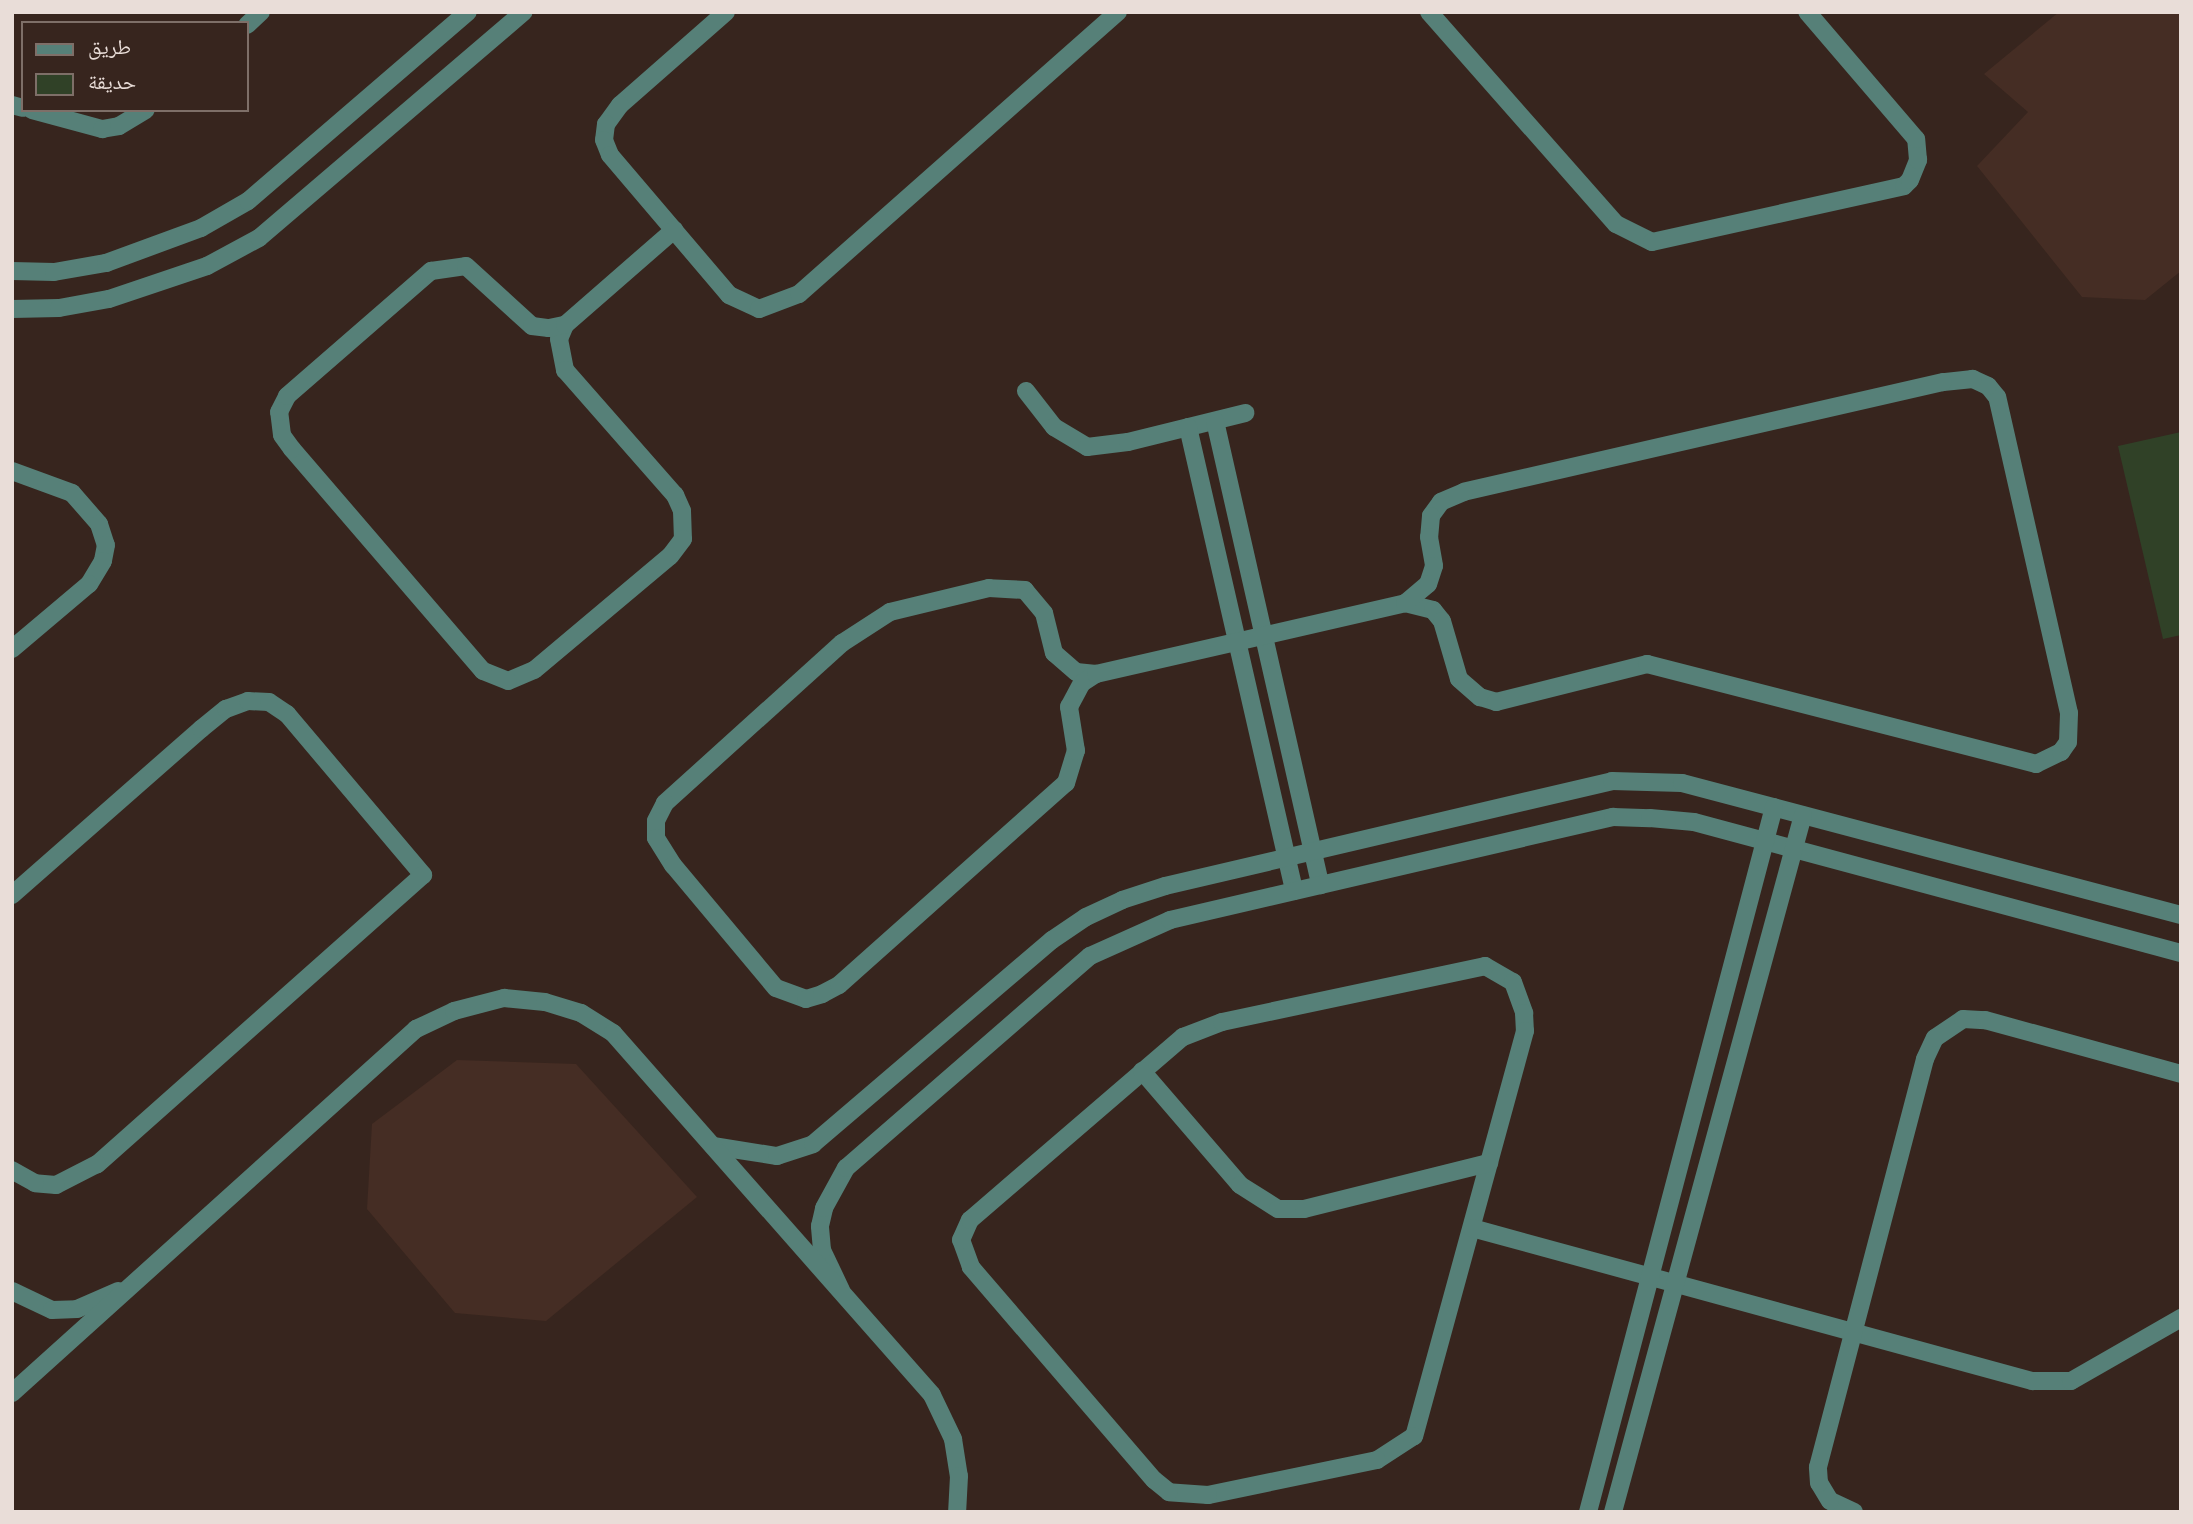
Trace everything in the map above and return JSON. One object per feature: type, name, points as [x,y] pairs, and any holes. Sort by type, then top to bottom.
[{"type":"street","points":[[12,271],[54,272],[106,263],[201,228],[248,201],[468,12]]},
{"type":"street","points":[[12,309],[59,308],[109,299],[207,266],[259,238],[524,12]]},
{"type":"street","points":[[726,12],[620,105],[606,124],[604,140],[610,155],[674,230],[744,306],[759,309],[784,302],[799,294],[1118,12]]},
{"type":"street","points":[[1429,12],[1616,225],[1653,242],[1904,186],[1916,170],[1916,139],[1808,12]]},
{"type":"street","points":[[39,112],[102,129],[119,126],[143,112]]},
{"type":"street","points":[[565,325],[532,326],[466,266],[431,271],[287,396],[279,412],[282,435],[292,449],[483,671],[508,681],[534,670],[670,556],[683,539],[682,511],[675,495],[565,370],[559,348],[565,325],[674,230]]},
{"type":"street","points":[[1096,674],[1082,683],[1069,707],[1076,751],[1073,767],[1060,789],[839,985],[822,994],[798,998],[776,988],[660,849],[656,821],[665,803],[842,643],[890,612],[989,588],[1025,590],[1044,613],[1059,659],[1076,672],[1096,674],[1405,603],[1428,584],[1434,566],[1429,537],[1431,516],[1441,502],[1464,492],[1943,382],[1973,379],[1988,386],[1997,397],[2069,713],[2068,742],[2061,752],[2036,764],[1647,664],[1496,702],[1480,697],[1459,679],[1442,621],[1433,610],[1405,603]]},
{"type":"street","points":[[1026,391],[1055,427],[1087,447],[1245,413]]},
{"type":"street","points":[[1215,421],[1320,885]]},
{"type":"street","points":[[1188,427],[1294,891]]},
{"type":"street","points":[[12,471],[72,493],[99,524],[106,545],[103,561],[89,584],[12,649]]},
{"type":"street","points":[[12,895],[201,729],[226,709],[248,701],[269,702],[287,714],[423,875],[97,1164],[56,1185],[36,1183],[12,1170]]},
{"type":"street","points":[[713,1146],[777,1156],[813,1144],[1004,980],[1086,917],[1166,886],[1612,781],[1682,783],[2181,915]]},
{"type":"street","points":[[1588,1512],[1774,807]]},
{"type":"street","points":[[1613,1512],[1803,815]]},
{"type":"street","points":[[841,1290],[822,1250],[820,1226],[834,1188],[862,1152],[1090,956],[1170,920],[1613,817],[1694,822],[2181,953]]},
{"type":"street","points":[[1485,967],[1500,971],[1514,982],[1524,1013],[1525,1031],[1489,1163],[1422,1420],[1407,1443],[1377,1460],[1208,1495],[1169,1492],[1154,1480],[971,1267],[961,1241],[970,1220],[1183,1037],[1222,1022],[1485,967]]},
{"type":"street","points":[[12,1393],[416,1029],[454,1011],[505,998],[545,1002],[581,1013],[613,1033],[932,1395],[953,1439],[959,1476],[957,1512]]},
{"type":"street","points":[[1854,1512],[1830,1502],[1819,1483],[1818,1467],[1925,1059],[1948,1026],[1964,1019],[1985,1020],[2181,1074]]},
{"type":"street","points":[[1142,1071],[1240,1185],[1278,1209],[1304,1209],[1489,1163]]},
{"type":"street","points":[[1472,1228],[1854,1332],[2055,1383],[2092,1371],[2181,1318]]},
{"type":"street","points":[[12,1291],[52,1310],[76,1309],[106,1298],[145,1275]]},
{"type":"shaded area","points":[[2059,12],[2181,12],[2181,271],[2145,300],[2082,297],[1977,166],[2028,112],[1984,74]]},
{"type":"shaded area","points":[[457,1060],[576,1064],[697,1197],[546,1321],[455,1313],[367,1209],[372,1124]]},
{"type":"green space","points":[[2181,432],[2181,635],[2163,639],[2118,446]]}]
